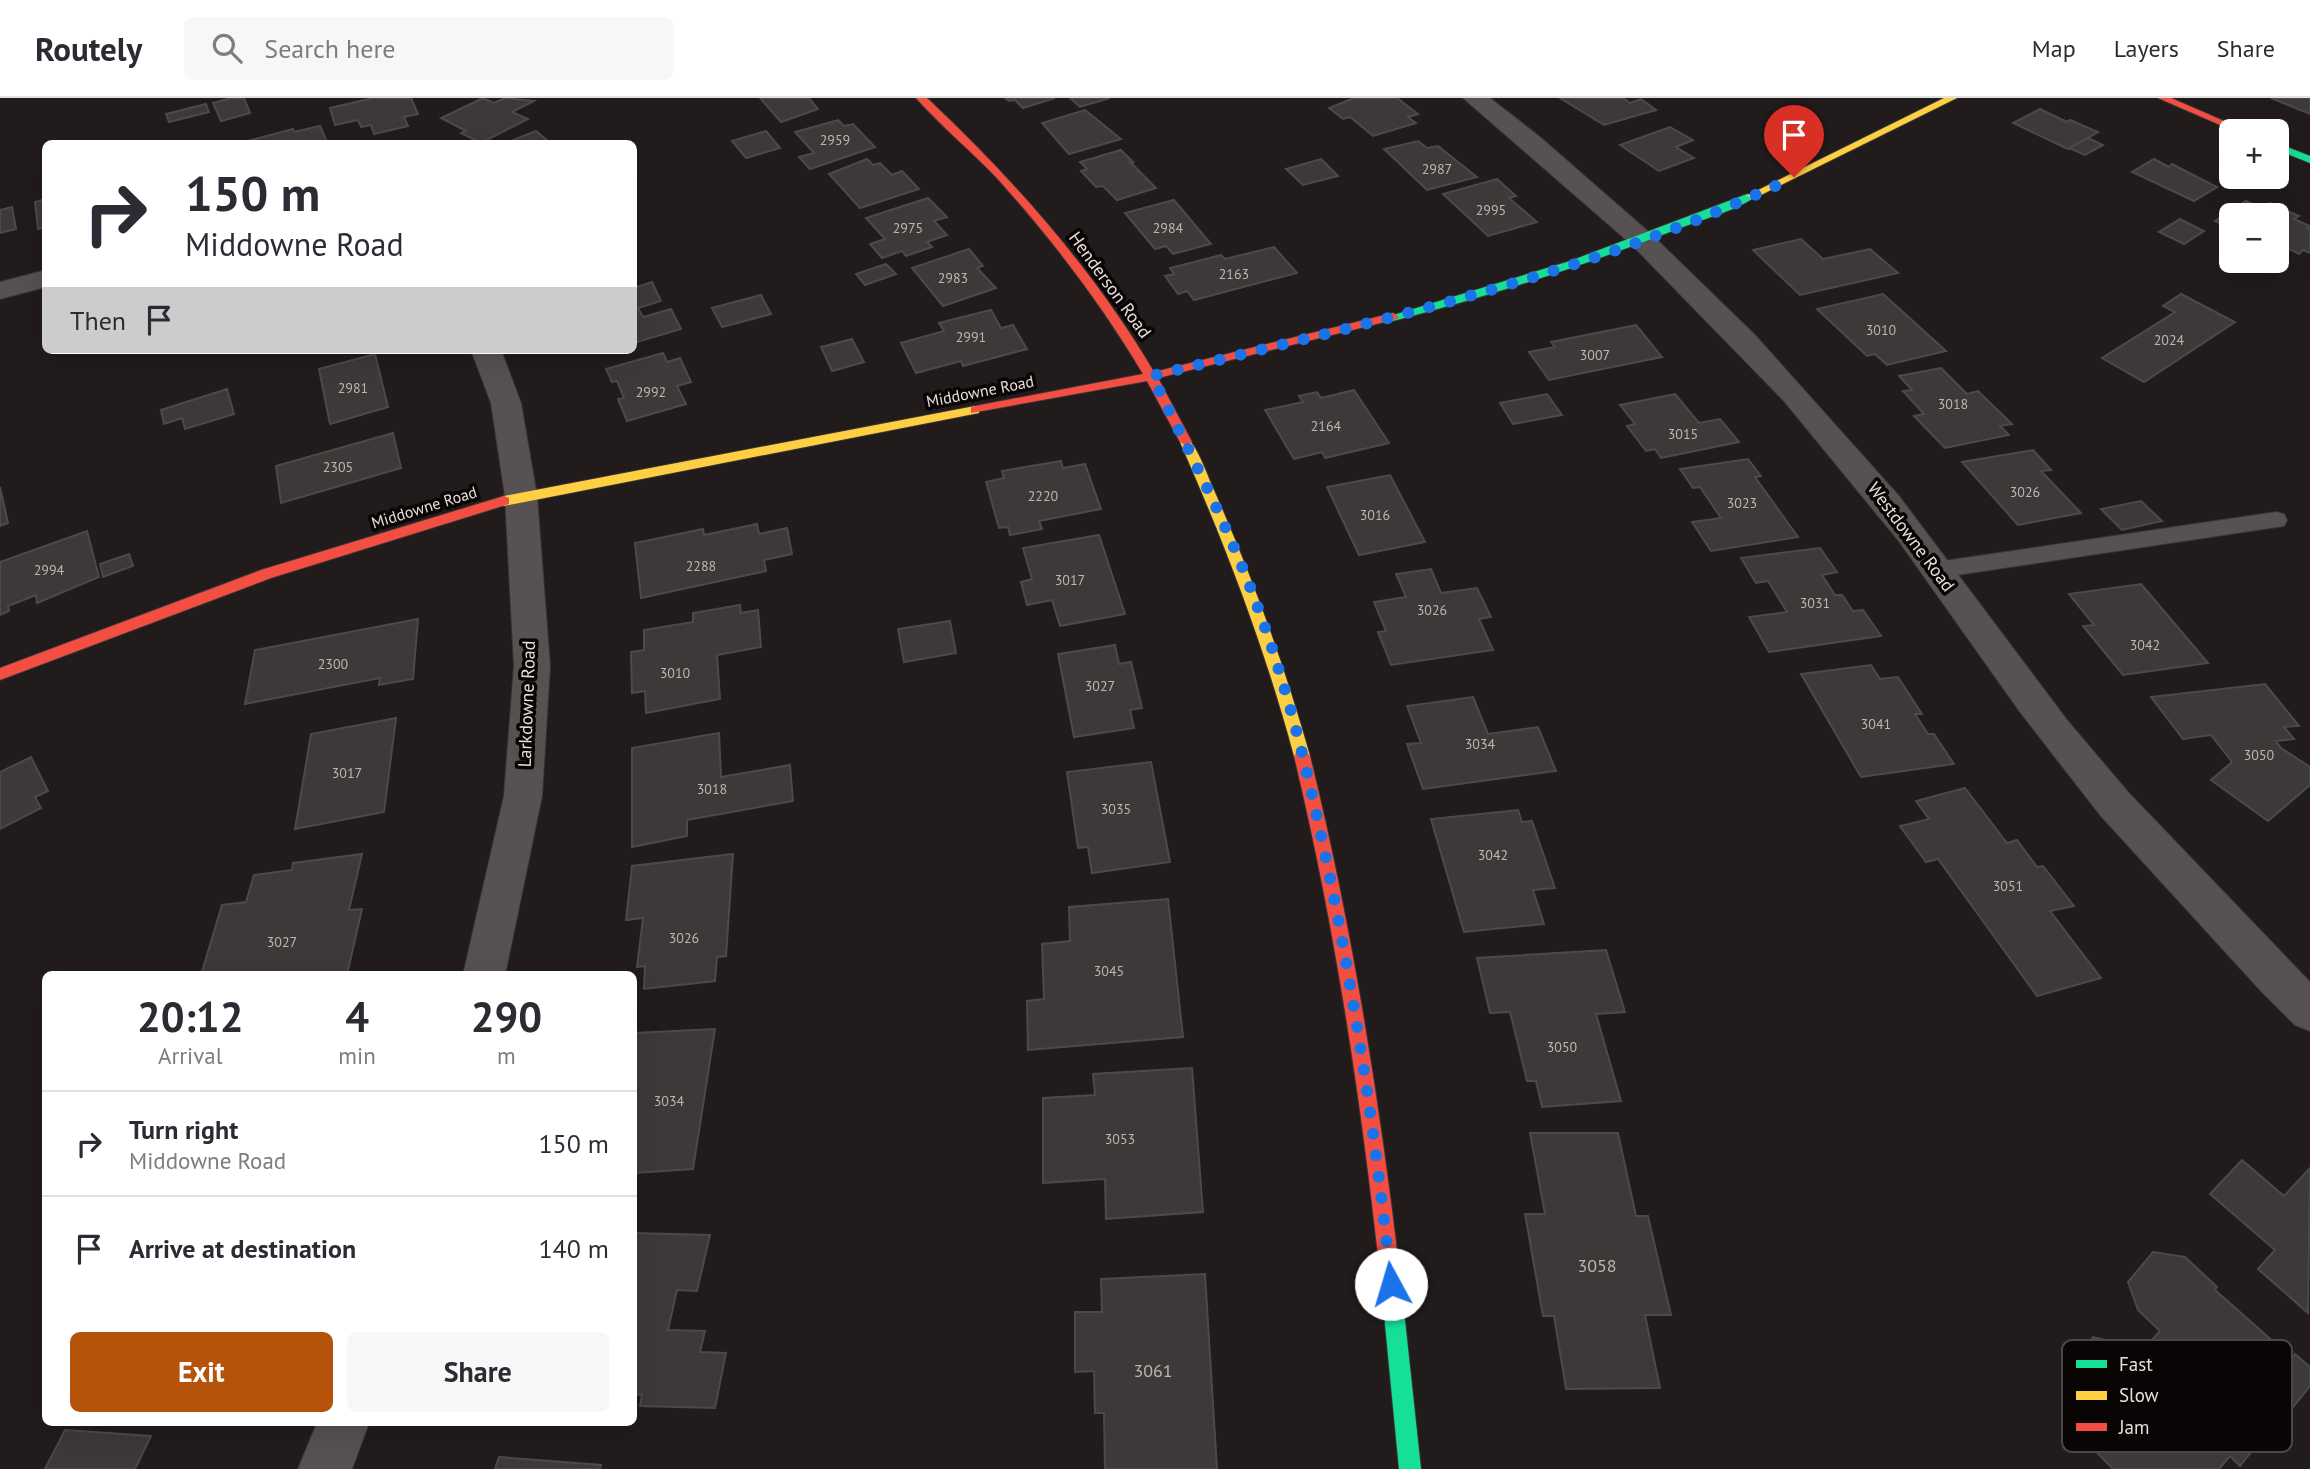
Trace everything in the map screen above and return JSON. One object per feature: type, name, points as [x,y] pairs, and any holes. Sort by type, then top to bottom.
[{"type":"street","name":"Henderson Road","points":[[921,98],[1011,187],[1077,269],[1152,376],[1212,498],[1252,593],[1290,711],[1320,827],[1362,1045],[1378,1152],[1410,1469]]},
{"type":"street","name":"Westdowne Road","points":[[1475,98],[1594,197],[1785,386],[1889,504],[2054,731],[2122,813],[2194,895],[2310,1011]]},
{"type":"street","name":"Middowne Road","points":[[0,674],[266,574],[521,496],[1152,376],[1455,302],[1641,241],[1772,188],[1952,98]]},
{"type":"street","points":[[2164,98],[2219,121]]},
{"type":"street","points":[[2289,151],[2310,160]]},
{"type":"street","points":[[0,290],[42,279]]},
{"type":"street","name":"Larkdowne Road","points":[[485,971],[523,796],[532,666],[521,496],[506,403],[488,354]]},
{"type":"street","points":[[325,1469],[342,1426]]},
{"type":"lane","points":[[1937,570],[2276,520]]},
{"type":"building","points":[[244,98],[250,113],[221,121],[213,103]]},
{"type":"building","points":[[373,98],[411,98],[418,114],[404,117],[408,126],[374,134],[371,125],[361,127],[358,120],[335,125],[330,108]]},
{"type":"building","points":[[483,98],[494,103],[505,98],[534,101],[512,112],[528,119],[487,140],[475,140],[461,133],[466,131],[441,118]]},
{"type":"building","points":[[760,98],[809,98],[818,109],[781,122]]},
{"type":"building","points":[[1005,98],[1055,98],[1023,108],[1015,100],[1009,101]]},
{"type":"building","points":[[1070,98],[1110,98],[1080,107]]},
{"type":"building","points":[[1354,98],[1397,98],[1418,114],[1408,117],[1416,123],[1373,136],[1350,117],[1343,119],[1329,108]]},
{"type":"building","points":[[1560,98],[1623,98],[1630,103],[1641,99],[1656,110],[1604,125]]},
{"type":"building","points":[[2271,98],[2310,98],[2310,114]]},
{"type":"building","points":[[206,104],[209,112],[169,122],[166,114]]},
{"type":"building","points":[[2040,109],[2067,122],[2070,120],[2098,132],[2068,149],[2013,123]]},
{"type":"building","points":[[1085,110],[1121,139],[1069,154],[1042,123]]},
{"type":"building","points":[[838,120],[844,126],[853,124],[875,147],[810,169],[799,157],[814,153],[795,132]]},
{"type":"building","points":[[320,126],[326,140],[252,140],[293,129],[294,132]]},
{"type":"building","points":[[1670,127],[1693,140],[1676,147],[1694,158],[1659,171],[1620,145]]},
{"type":"building","points":[[536,131],[547,140],[513,140]]},
{"type":"building","points":[[766,131],[780,148],[746,158],[732,141]]},
{"type":"building","points":[[2088,138],[2103,145],[2085,155],[2069,148]]},
{"type":"building","points":[[1418,141],[1427,148],[1438,146],[1477,177],[1427,190],[1384,149]]},
{"type":"building","points":[[1121,150],[1156,188],[1117,200],[1103,186],[1096,187],[1081,171],[1087,169],[1080,162]]},
{"type":"building","points":[[867,159],[873,165],[880,163],[892,175],[902,171],[919,189],[860,208],[829,174]]},
{"type":"building","points":[[1321,159],[1338,176],[1303,185],[1286,169]]},
{"type":"building","points":[[2154,159],[2169,167],[2172,164],[2217,187],[2194,201],[2132,172]]},
{"type":"building","points":[[1497,179],[1516,196],[1509,198],[1537,222],[1488,236],[1443,194]]},
{"type":"building","points":[[928,198],[947,217],[934,221],[947,235],[927,242],[932,247],[906,256],[902,251],[882,258],[870,244],[885,239],[866,218]]},
{"type":"building","points":[[42,200],[42,228],[38,229],[35,202]]},
{"type":"building","points":[[1174,200],[1211,244],[1173,254],[1166,246],[1155,249],[1125,213]]},
{"type":"building","points":[[12,207],[16,229],[0,233],[0,210]]},
{"type":"building","points":[[2289,212],[2299,216],[2294,219],[2310,226],[2307,228],[2310,229],[2310,253],[2303,250],[2299,254],[2289,249]]},
{"type":"building","points":[[2180,219],[2204,231],[2184,244],[2159,232]]},
{"type":"building","points":[[1801,239],[1823,259],[1870,249],[1898,273],[1800,295],[1753,250]]},
{"type":"building","points":[[1274,247],[1297,273],[1194,300],[1187,291],[1178,294],[1165,276],[1174,274],[1170,268],[1221,255],[1225,259]]},
{"type":"building","points":[[969,249],[983,266],[977,268],[996,288],[943,306],[912,268]]},
{"type":"building","points":[[886,264],[896,274],[865,285],[856,274]]},
{"type":"building","points":[[652,282],[661,301],[638,308],[643,317],[671,309],[681,329],[637,342],[637,287]]},
{"type":"building","points":[[1883,294],[1946,351],[1887,365],[1875,354],[1867,356],[1817,309]]},
{"type":"building","points":[[2181,294],[2235,322],[2144,382],[2102,358],[2175,312],[2163,306]]},
{"type":"building","points":[[761,295],[771,314],[722,327],[712,308]]},
{"type":"building","points":[[991,310],[1001,328],[1013,325],[1027,349],[963,366],[961,361],[916,373],[901,343],[944,331],[939,323]]},
{"type":"building","points":[[1636,325],[1662,357],[1549,380],[1529,352],[1555,347],[1551,342]]},
{"type":"building","points":[[852,339],[864,362],[832,371],[821,347]]},
{"type":"building","points":[[663,353],[667,362],[680,358],[691,382],[677,386],[686,404],[627,421],[618,399],[624,398],[617,381],[612,382],[606,369]]},
{"type":"building","points":[[375,354],[388,407],[330,424],[319,369]]},
{"type":"building","points":[[1941,368],[1967,394],[1978,391],[2012,424],[2000,426],[2009,435],[1945,448],[1914,416],[1924,414],[1903,391],[1912,390],[1899,376]]},
{"type":"building","points":[[227,389],[234,414],[185,429],[182,418],[164,424],[161,410]]},
{"type":"building","points":[[1354,390],[1389,443],[1325,458],[1322,452],[1294,459],[1265,410],[1303,402],[1299,396],[1317,392],[1321,398]]},
{"type":"building","points":[[1547,394],[1562,415],[1513,424],[1500,403]]},
{"type":"building","points":[[1675,394],[1699,423],[1720,419],[1739,442],[1661,458],[1655,449],[1646,451],[1627,426],[1635,424],[1620,405]]},
{"type":"building","points":[[393,433],[401,468],[281,503],[276,466]]},
{"type":"building","points":[[2033,450],[2051,470],[2041,471],[2081,513],[2018,525],[1962,462]]},
{"type":"building","points":[[1748,459],[1761,476],[1755,477],[1798,537],[1711,551],[1692,522],[1721,518],[1700,487],[1693,488],[1680,469]]},
{"type":"building","points":[[1061,461],[1063,468],[1085,464],[1101,509],[1039,521],[1042,529],[1010,535],[1008,527],[999,528],[986,482],[1004,478],[1002,471]]},
{"type":"building","points":[[1390,475],[1425,542],[1359,555],[1327,487]]},
{"type":"building","points":[[0,487],[8,523],[0,526]]},
{"type":"building","points":[[2141,501],[2162,521],[2122,530],[2101,509]]},
{"type":"building","points":[[757,524],[759,534],[787,528],[792,554],[764,560],[766,571],[641,598],[635,543],[703,529],[704,535]]},
{"type":"building","points":[[87,531],[99,577],[37,603],[36,595],[8,606],[9,611],[0,615],[0,562]]},
{"type":"building","points":[[1099,535],[1125,614],[1060,626],[1052,600],[1027,605],[1021,582],[1032,579],[1023,548]]},
{"type":"building","points":[[1820,548],[1837,572],[1822,575],[1835,595],[1842,595],[1853,611],[1863,610],[1881,636],[1769,652],[1749,617],[1787,612],[1768,581],[1756,583],[1741,558]]},
{"type":"building","points":[[129,554],[133,566],[103,577],[100,564]]},
{"type":"building","points":[[1431,569],[1441,593],[1477,588],[1491,617],[1479,619],[1493,650],[1391,665],[1378,632],[1386,631],[1374,602],[1406,597],[1396,574]]},
{"type":"building","points":[[2141,584],[2208,663],[2123,675],[2083,626],[2094,625],[2069,594]]},
{"type":"building","points":[[740,605],[741,613],[758,610],[761,647],[717,655],[720,699],[646,713],[645,691],[632,693],[631,652],[644,650],[644,630],[693,622],[693,613]]},
{"type":"building","points":[[418,619],[413,679],[379,685],[380,678],[245,704],[255,650]]},
{"type":"building","points":[[950,621],[956,653],[904,662],[898,629]]},
{"type":"building","points":[[1115,645],[1119,664],[1131,662],[1142,708],[1130,710],[1134,728],[1074,737],[1058,654]]},
{"type":"building","points":[[1871,665],[1880,679],[1898,677],[1922,714],[1915,714],[1928,734],[1934,734],[1954,764],[1861,777],[1801,674]]},
{"type":"building","points":[[2265,684],[2299,726],[2284,727],[2294,739],[2276,741],[2281,748],[2310,767],[2310,785],[2268,821],[2211,780],[2232,762],[2211,735],[2183,739],[2151,697]]},
{"type":"building","points":[[1473,697],[1488,734],[1538,727],[1556,771],[1423,789],[1407,744],[1421,743],[1407,706]]},
{"type":"building","points":[[396,718],[384,812],[295,829],[311,734]]},
{"type":"building","points":[[719,733],[721,777],[790,765],[793,801],[687,820],[687,836],[632,847],[632,748]]},
{"type":"building","points":[[31,757],[48,791],[35,797],[41,808],[0,829],[0,772]]},
{"type":"building","points":[[1151,762],[1170,862],[1092,873],[1088,847],[1078,848],[1067,772]]},
{"type":"building","points":[[1965,788],[2007,843],[2017,840],[2037,867],[2043,866],[2074,906],[2050,911],[2101,978],[2037,996],[1938,859],[1926,862],[1900,826],[1929,819],[1916,801]]},
{"type":"building","points":[[1518,810],[1522,822],[1532,821],[1555,888],[1533,890],[1544,924],[1464,932],[1431,819]]},
{"type":"building","points":[[362,854],[349,910],[362,909],[348,971],[202,971],[222,905],[246,902],[254,875],[292,870],[293,863]]},
{"type":"building","points":[[733,854],[726,956],[717,957],[715,981],[644,989],[645,966],[637,967],[643,918],[626,920],[632,866]]},
{"type":"building","points":[[1168,899],[1183,1037],[1028,1050],[1027,1001],[1044,999],[1042,944],[1070,941],[1069,907]]},
{"type":"building","points":[[1606,950],[1625,1012],[1596,1014],[1621,1101],[1542,1107],[1536,1081],[1527,1081],[1510,1012],[1490,1013],[1477,958]]},
{"type":"building","points":[[715,1029],[693,1169],[637,1173],[637,1033]]},
{"type":"building","points":[[1192,1068],[1203,1212],[1106,1219],[1105,1179],[1043,1183],[1043,1098],[1095,1095],[1093,1074]]},
{"type":"building","points":[[1530,1133],[1618,1133],[1636,1216],[1648,1216],[1671,1315],[1645,1315],[1660,1388],[1566,1389],[1554,1316],[1543,1316],[1525,1214],[1545,1214]]},
{"type":"building","points":[[2242,1160],[2284,1196],[2310,1168],[2308,1313],[2258,1269],[2275,1250],[2210,1194]]},
{"type":"building","points":[[637,1233],[710,1235],[697,1291],[677,1290],[668,1330],[705,1331],[700,1352],[726,1353],[715,1408],[640,1406],[642,1395],[637,1394]]},
{"type":"building","points":[[2153,1252],[2185,1257],[2217,1287],[2215,1290],[2272,1340],[2152,1340],[2160,1331],[2138,1310],[2128,1282]]},
{"type":"building","points":[[1205,1274],[1217,1469],[1105,1469],[1104,1413],[1095,1413],[1094,1371],[1075,1372],[1075,1312],[1102,1312],[1101,1279]]},
{"type":"building","points":[[2295,1354],[2310,1367],[2310,1386],[2292,1408],[2292,1358]]},
{"type":"building","points":[[65,1430],[151,1436],[135,1469],[45,1469]]},
{"type":"building","points":[[2096,1452],[2251,1452],[2240,1466],[2230,1456],[2219,1469],[2113,1469]]},
{"type":"building","points":[[499,1457],[601,1465],[600,1469],[495,1469]]},
{"type":"traffic: fast","points":[[2289,151],[2310,160]]},
{"type":"traffic: fast","points":[[1393,317],[1574,263],[1751,196]]},
{"type":"traffic: fast","points":[[1391,1283],[1410,1469]]},
{"type":"traffic: slow","points":[[1751,196],[1952,98]]},
{"type":"traffic: slow","points":[[504,501],[975,410]]},
{"type":"traffic: slow","points":[[1186,442],[1251,596],[1279,675],[1302,756]]},
{"type":"traffic: jam","points":[[921,98],[998,174],[1070,258],[1134,348],[1186,442]]},
{"type":"traffic: jam","points":[[2163,98],[2219,121]]},
{"type":"traffic: jam","points":[[975,410],[1152,376],[1393,317]]},
{"type":"traffic: jam","points":[[0,674],[266,574],[504,501]]},
{"type":"traffic: jam","points":[[1302,756],[1345,952],[1366,1084],[1391,1283]]},
{"type":"route","points":[[1391,1284],[1378,1152],[1362,1045],[1320,827],[1290,711],[1252,593],[1212,498],[1152,376],[1455,302],[1641,241],[1794,177]]}]
